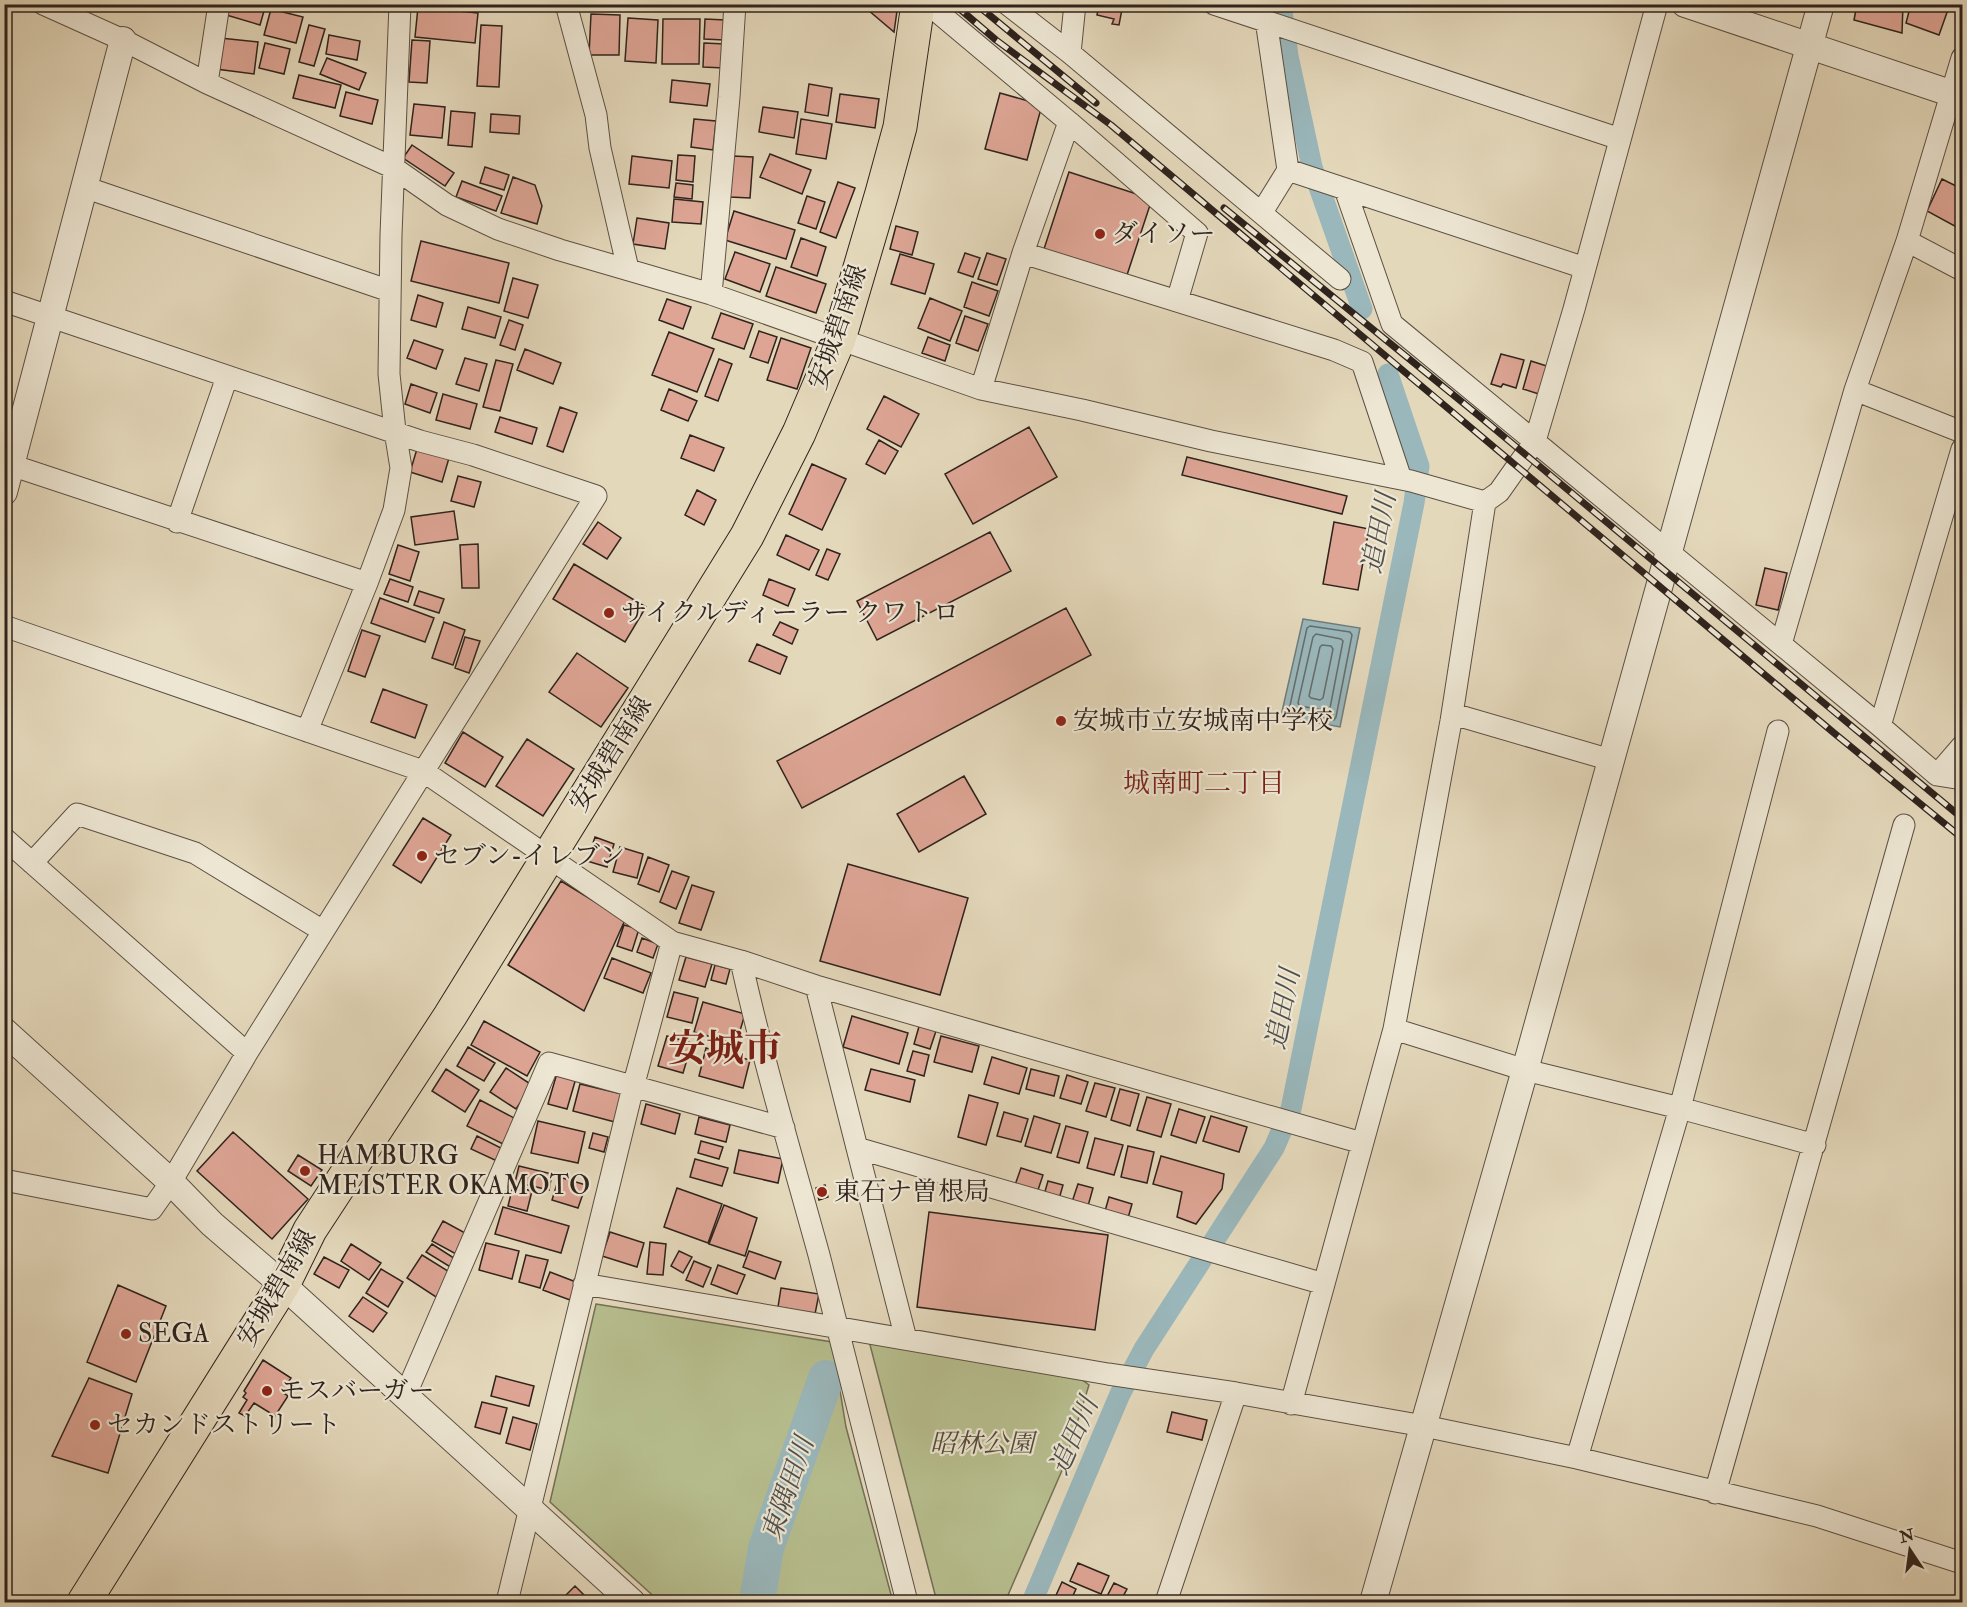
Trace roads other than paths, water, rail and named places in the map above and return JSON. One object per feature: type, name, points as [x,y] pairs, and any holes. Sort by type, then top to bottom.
[{"type":"main road","name":"安城碧南線","points":[[84,1602],[283,1285],[310,1230],[450,1016],[747,536],[799,433],[839,339],[900,127],[918,4]]},
{"type":"street","points":[[43,4],[123,40],[207,83],[394,168],[447,205],[498,229],[711,294],[981,389],[1082,410],[1210,441],[1413,482],[1485,502]]},
{"type":"street","points":[[207,83],[219,4]]},
{"type":"street","points":[[307,731],[394,510],[401,468],[389,374],[400,4]]},
{"type":"street","points":[[566,4],[596,115],[600,148],[628,270]]},
{"type":"street","points":[[711,294],[735,4]]},
{"type":"street","points":[[928,4],[1070,122],[1197,233],[1177,301]]},
{"type":"street","points":[[1007,4],[1070,53],[1340,279]]},
{"type":"street","points":[[1070,53],[1075,4]]},
{"type":"street","points":[[1214,4],[1620,139]]},
{"type":"street","points":[[1292,1404],[1394,1029],[1453,714],[1485,502],[1499,492],[1535,441],[1658,4]]},
{"type":"street","points":[[1685,4],[1956,95]]},
{"type":"street","points":[[1373,1602],[1821,4]]},
{"type":"street","points":[[1278,24],[1307,176]]},
{"type":"street","points":[[4,492],[123,40]]},
{"type":"street","points":[[1781,644],[1856,390],[1956,95],[1962,58]]},
{"type":"street","points":[[981,389],[1023,253],[1070,122]]},
{"type":"street","points":[[1262,212],[1307,176]]},
{"type":"street","points":[[1307,176],[1585,268]]},
{"type":"street","points":[[84,188],[390,291]]},
{"type":"street","points":[[1345,189],[1392,324],[1937,775],[1962,778]]},
{"type":"street","points":[[1907,241],[1962,270]]},
{"type":"street","points":[[1023,253],[1334,350],[1362,362],[1413,482]]},
{"type":"street","points":[[4,301],[227,377],[596,496],[247,1053],[171,1182],[152,1209],[4,1180]]},
{"type":"street","points":[[177,522],[227,377]]},
{"type":"street","points":[[1856,390],[1962,432]]},
{"type":"street","points":[[1880,726],[1962,449]]},
{"type":"street","points":[[12,465],[177,522],[367,583]]},
{"type":"street","points":[[4,626],[423,771],[672,942],[741,961],[816,986],[1362,1143]]},
{"type":"street","points":[[1453,714],[1611,759]]},
{"type":"street","points":[[1577,1458],[1680,1108],[1778,731]]},
{"type":"street","points":[[1937,775],[1962,746]]},
{"type":"street","points":[[32,863],[77,814],[195,853],[323,931]]},
{"type":"street","points":[[1715,1492],[1904,825]]},
{"type":"street","points":[[4,838],[247,1053]]},
{"type":"street","points":[[507,1602],[633,1087],[672,942]]},
{"type":"street","points":[[741,961],[907,1602]]},
{"type":"street","points":[[816,986],[906,1339]]},
{"type":"street","points":[[1394,1029],[1524,1070],[1680,1108],[1815,1145]]},
{"type":"street","points":[[4,1031],[171,1182],[212,1224],[283,1285],[632,1602]]},
{"type":"street","points":[[405,1396],[549,1062],[784,1128]]},
{"type":"street","points":[[857,1148],[1324,1284]]},
{"type":"street","points":[[584,1284],[1115,1376],[1236,1393],[1424,1426],[1577,1458],[1817,1516],[1962,1563]]},
{"type":"street","points":[[1166,1602],[1236,1393]]},
{"type":"water","points":[[1303,619],[1360,628],[1340,727],[1281,716]]},
{"type":"waterway","name":"追田川","points":[[1281,4],[1288,56],[1312,167],[1362,309]]},
{"type":"waterway","name":"追田川","points":[[1032,1602],[1120,1394],[1144,1349],[1274,1148],[1291,1109],[1414,503],[1419,466],[1388,374]]},
{"type":"waterway","name":"東隅田川","points":[[757,1602],[766,1548],[826,1378]]},
{"type":"railway","points":[[954,4],[996,40],[1111,125],[1962,838]]},
{"type":"railway","points":[[976,4],[1096,103]]},
{"type":"railway","points":[[1224,208],[1478,415],[1962,818]]},
{"type":"place","name":"ダイソー","points":[[1100,234]]},
{"type":"place","name":"サイクルディーラー クワトロ","points":[[609,613]]},
{"type":"place","name":"安城市立安城南中学校","points":[[1061,721]]},
{"type":"place","name":"セブン-イレブン","points":[[422,856]]},
{"type":"place","name":"HAMBURG MEISTER OKAMOTO","points":[[305,1171]]},
{"type":"place","name":"東石ナ曽根局","points":[[822,1192]]},
{"type":"place","name":"SEGA","points":[[126,1334]]},
{"type":"place","name":"モスバーガー","points":[[267,1391]]},
{"type":"place","name":"セカンドストリート","points":[[95,1425]]},
{"type":"district","name":"城南町二丁目","points":[[1204,783]]},
{"type":"district","name":"安城市","points":[[725,1049]]},
{"type":"park label","name":"昭林公園","points":[[982,1444]]}]
